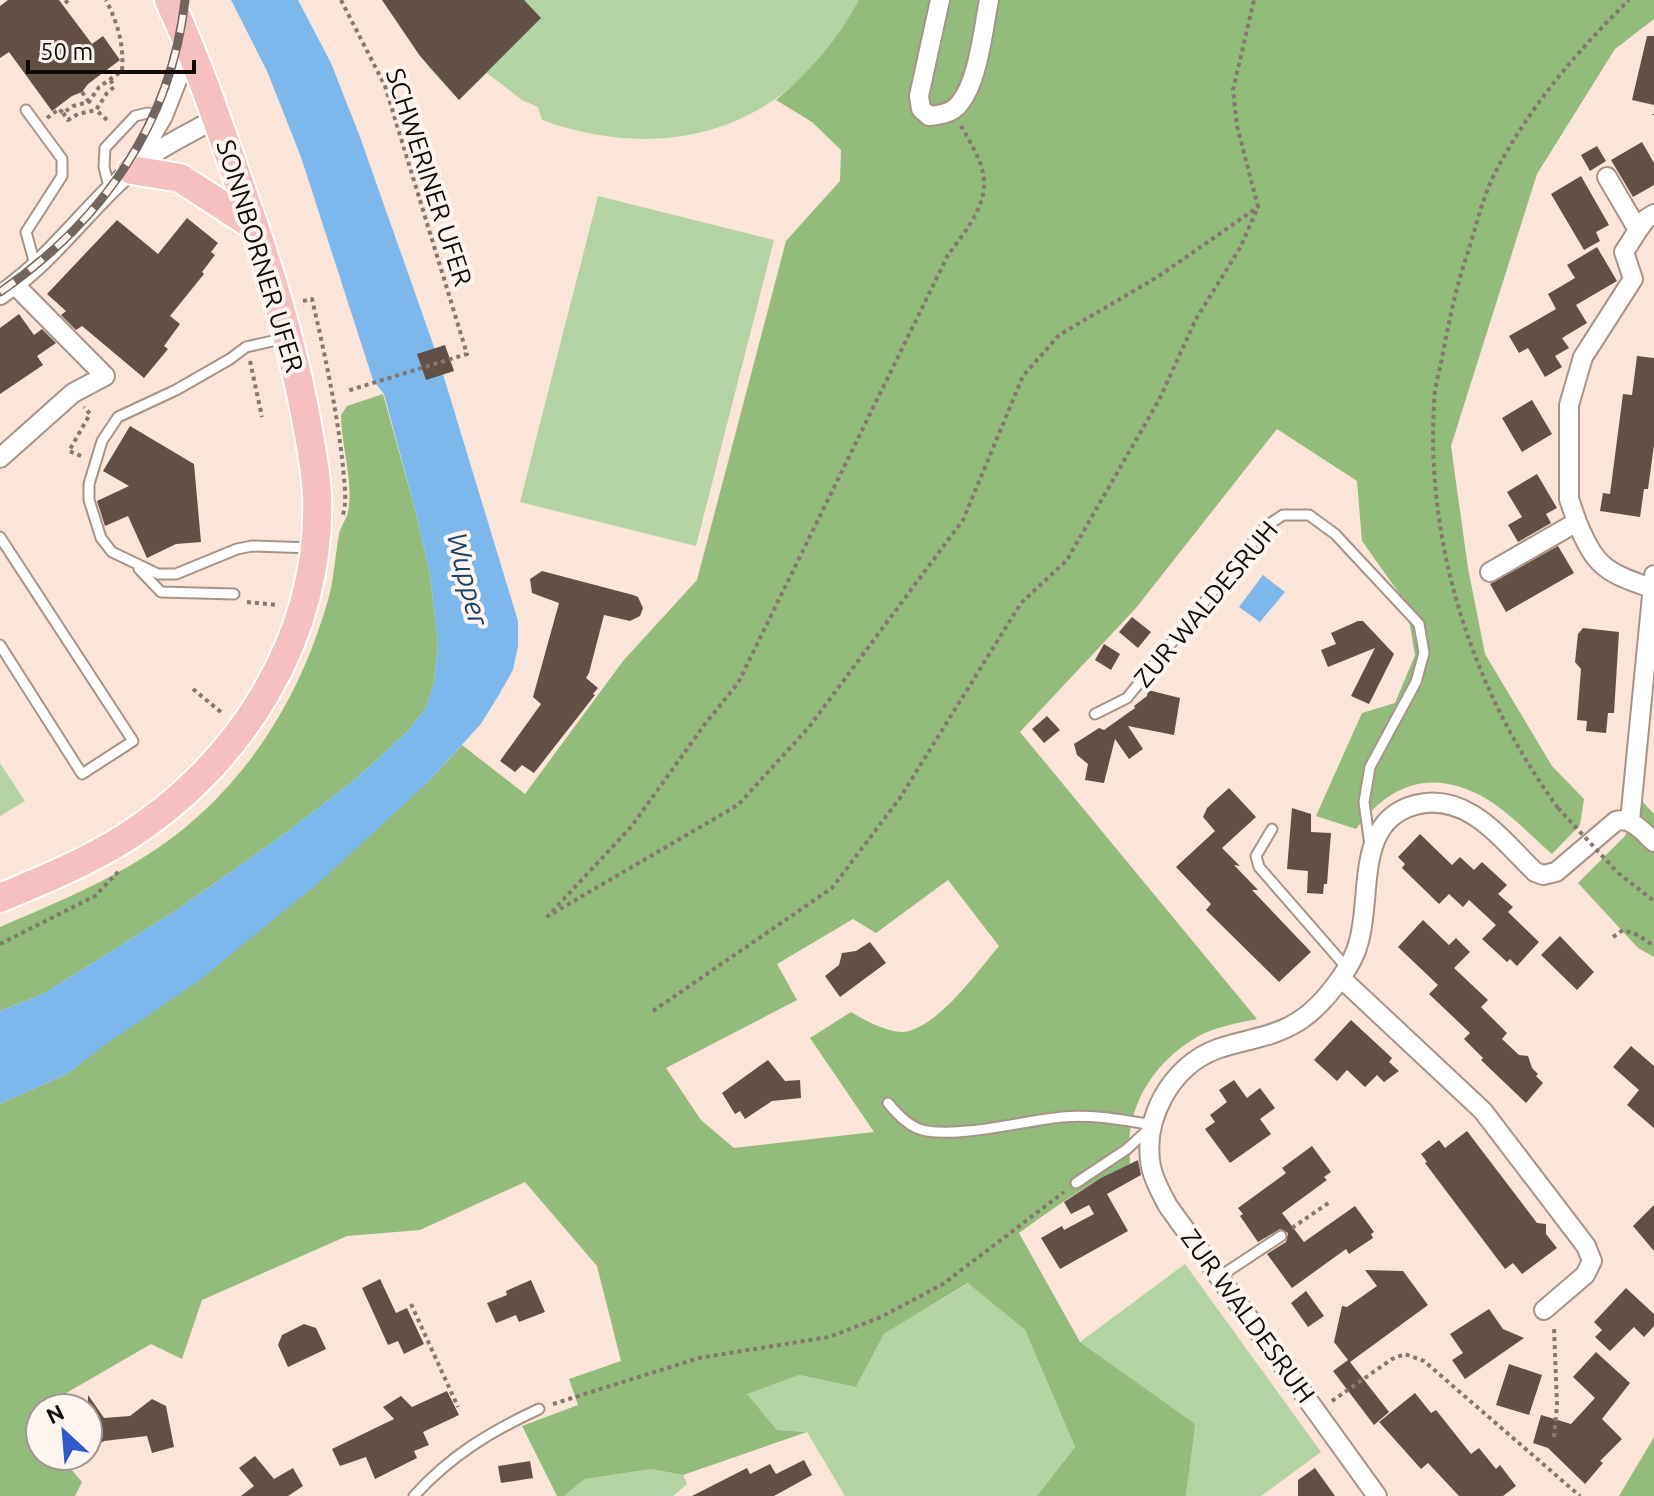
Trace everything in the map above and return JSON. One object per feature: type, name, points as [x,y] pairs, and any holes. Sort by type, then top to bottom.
[{"type":"main road","name":"SONNBORNER UFER","points":[[0,898],[77,866],[126,838],[210,770],[242,730],[275,678],[303,607],[315,548],[317,495],[304,404],[289,337],[217,118],[169,0]]},
{"type":"main road","points":[[132,170],[180,178],[254,226]]},
{"type":"street","points":[[940,0],[919,96],[921,109],[929,116],[953,110],[965,97],[989,0]]},
{"type":"street","points":[[132,170],[163,116],[190,47]]},
{"type":"street","points":[[0,458],[73,393],[105,376],[7,290],[36,268],[132,170],[176,140],[217,118]]},
{"type":"street","points":[[1607,177],[1638,230]]},
{"type":"street","points":[[1654,214],[1646,219],[1624,252],[1633,279],[1583,357],[1569,405],[1569,499],[1590,554],[1612,575],[1653,581],[1630,821],[1654,842]]},
{"type":"street","points":[[1490,572],[1577,522]]},
{"type":"street","name":"ZUR WALDESRUH","points":[[1377,1496],[1168,1206],[1151,1166],[1150,1144],[1158,1107],[1167,1089],[1196,1059],[1216,1049],[1276,1033],[1294,1024],[1323,999],[1344,973],[1359,940],[1375,837],[1386,821],[1398,812],[1425,803],[1452,804],[1465,809],[1486,824],[1535,872],[1543,875],[1556,872],[1616,821],[1630,821]]},
{"type":"street","points":[[1344,973],[1483,1111],[1586,1246],[1592,1261],[1585,1275],[1544,1310]]},
{"type":"lane","points":[[26,110],[62,159],[62,176],[26,232],[36,268]]},
{"type":"lane","points":[[110,192],[104,167],[105,148],[135,116],[148,113],[163,116]]},
{"type":"lane","points":[[289,337],[246,347],[176,390],[118,417],[102,441],[89,484],[89,500],[101,538],[112,552],[158,574],[176,574],[252,546],[315,548]]},
{"type":"lane","name":"ZUR WALDESRUH","points":[[1095,714],[1127,698],[1265,527],[1283,515],[1309,515],[1335,534],[1419,624],[1424,653],[1416,682],[1370,767],[1364,802],[1371,854]]},
{"type":"lane","points":[[0,537],[133,741],[82,774],[0,645]]},
{"type":"lane","points":[[136,566],[161,592],[234,594]]},
{"type":"lane","points":[[1272,829],[1256,856],[1259,867],[1344,973]]},
{"type":"lane","points":[[888,1103],[901,1119],[925,1131],[971,1130],[1062,1117],[1093,1116],[1153,1125]]},
{"type":"lane","points":[[1076,1183],[1127,1149],[1153,1125]]},
{"type":"lane","points":[[1219,1277],[1281,1236]]},
{"type":"lane","points":[[414,1496],[433,1474],[465,1448],[500,1426],[539,1409]]},
{"type":"path","points":[[106,0],[119,26],[122,71],[110,79],[99,87],[89,102],[73,106],[63,113],[68,120],[96,110],[114,87],[110,79]]},
{"type":"path","name":"SCHWERINER UFER","points":[[341,0],[385,86],[467,354],[347,391]]},
{"type":"path","points":[[653,1011],[832,888],[900,798],[1021,603],[1067,560],[1159,400],[1196,319],[1240,248],[1258,207],[1237,126],[1233,90],[1254,0]]},
{"type":"path","points":[[1629,0],[1587,41],[1536,104],[1492,179],[1455,290],[1434,402],[1433,477],[1440,537],[1464,629],[1504,721],[1538,781],[1558,808],[1618,873],[1654,901]]},
{"type":"path","points":[[82,92],[89,102]]},
{"type":"path","points":[[96,110],[107,120]]},
{"type":"path","points":[[953,110],[974,150],[984,181],[976,215],[948,255],[738,683],[631,827],[548,916],[738,805],[809,727],[963,520],[1023,376],[1059,335],[1159,276],[1258,207]]},
{"type":"path","points":[[253,372],[262,417]]},
{"type":"path","points":[[73,443],[86,421]]},
{"type":"path","points":[[246,602],[303,607]]},
{"type":"path","points":[[193,689],[242,730]]},
{"type":"path","points":[[0,944],[95,896],[124,865],[126,838]]},
{"type":"path","points":[[1613,937],[1623,930],[1638,935],[1654,946]]},
{"type":"path","points":[[539,1409],[699,1358],[829,1337],[881,1317],[943,1284],[1076,1183]]},
{"type":"path","points":[[1281,1236],[1330,1202]]},
{"type":"path","points":[[411,1304],[458,1407]]},
{"type":"path","points":[[1544,1310],[1555,1329],[1557,1405],[1554,1437]]},
{"type":"path","points":[[1316,1412],[1392,1359],[1405,1354],[1424,1361],[1580,1496]]},
{"type":"green space","points":[[382,0],[859,0],[832,43],[801,79],[765,106],[726,125],[683,136],[638,139],[591,134],[542,120],[538,107],[522,100],[487,73],[459,100],[431,70]]},
{"type":"green space","points":[[859,0],[1654,0],[1654,19],[1615,49],[1537,174],[1451,446],[1468,568],[1485,654],[1552,766],[1584,799],[1580,825],[1552,854],[1485,798],[1466,789],[1430,782],[1398,791],[1369,813],[1356,829],[1316,816],[1362,713],[1395,703],[1415,655],[1406,603],[1362,541],[1357,481],[1277,429],[1136,608],[1020,732],[1257,1019],[1204,1034],[1163,1063],[1146,1086],[1134,1112],[1129,1140],[1130,1164],[1059,1204],[1019,1233],[1080,1342],[1195,1424],[1186,1496],[1037,1496],[1075,1447],[1025,1330],[968,1283],[884,1334],[856,1387],[799,1375],[747,1394],[777,1430],[807,1432],[683,1475],[651,1469],[585,1479],[564,1496],[557,1496],[522,1426],[578,1405],[569,1379],[621,1361],[597,1266],[525,1182],[420,1230],[347,1236],[202,1300],[182,1359],[151,1344],[68,1392],[24,1392],[24,1472],[74,1472],[82,1482],[75,1496],[0,1496],[0,1104],[69,1073],[426,784],[462,745],[525,794],[623,661],[697,580],[786,241],[840,181],[841,150],[812,122],[776,100],[822,54]],"holes":[[[948,880],[999,946],[958,995],[922,1026],[909,1031],[879,1026],[851,1012],[810,1038],[874,1132],[734,1148],[701,1120],[666,1068],[797,1000],[777,964],[853,919],[876,933]]]},
{"type":"green space","points":[[598,196],[774,240],[696,546],[520,502]]},
{"type":"green space","points":[[383,394],[430,575],[438,644],[434,683],[426,708],[405,734],[352,782],[280,837],[178,909],[45,993],[0,1011],[0,927],[99,882],[167,841],[200,815],[230,785],[279,717],[315,641],[330,592],[339,534],[348,512],[349,488],[341,415],[347,406]]},
{"type":"green space","points":[[0,763],[25,801],[0,816]]},
{"type":"green space","points":[[1640,799],[1654,814],[1654,957],[1638,948],[1578,883],[1625,836]]},
{"type":"green space","points":[[1185,1264],[1321,1452],[1261,1496],[1186,1496],[1194,1424],[1080,1342]]},
{"type":"green space","points":[[969,1283],[1025,1330],[1075,1447],[1037,1496],[845,1496],[807,1432],[777,1430],[746,1394],[799,1375],[856,1387],[884,1334]]},
{"type":"green space","points":[[1654,1437],[1654,1496],[1619,1496]]},
{"type":"green space","points":[[651,1469],[683,1475],[687,1484],[673,1496],[564,1496],[585,1479]]},
{"type":"water","name":"Wupper","points":[[231,0],[298,0],[331,63],[439,361],[518,621],[518,646],[513,670],[480,725],[426,784],[322,880],[200,980],[69,1073],[0,1104],[0,1011],[45,993],[178,909],[280,837],[352,782],[405,734],[426,708],[434,683],[438,644],[430,575],[384,394],[373,380],[301,157],[267,71]]},
{"type":"water","points":[[1263,575],[1285,592],[1260,622],[1239,607]]},
{"type":"building","points":[[8,0],[59,0],[92,44],[103,36],[120,60],[82,92],[52,111],[9,52],[0,58],[0,6]]},
{"type":"building","points":[[382,0],[524,0],[541,18],[459,100],[420,56]]},
{"type":"building","points":[[1647,36],[1654,36],[1654,105],[1632,100]]},
{"type":"building","points":[[1642,142],[1654,163],[1654,185],[1633,197],[1611,160]]},
{"type":"building","points":[[1597,146],[1606,161],[1590,171],[1581,155]]},
{"type":"building","points":[[1581,176],[1609,225],[1596,232],[1600,241],[1584,250],[1551,194]]},
{"type":"building","points":[[187,218],[218,243],[211,252],[215,255],[202,272],[204,274],[170,316],[180,324],[164,346],[168,349],[144,378],[82,326],[76,330],[61,315],[66,311],[47,294],[117,220],[158,254]]},
{"type":"building","points":[[1597,247],[1617,281],[1576,305],[1587,323],[1562,338],[1569,348],[1555,356],[1562,367],[1545,377],[1528,348],[1519,353],[1509,336],[1556,309],[1548,294],[1575,278],[1567,265]]},
{"type":"building","points":[[19,314],[34,335],[42,329],[56,343],[37,356],[43,365],[0,394],[0,328]]},
{"type":"building","points":[[445,345],[454,371],[426,380],[417,354]]},
{"type":"building","points":[[1637,356],[1654,358],[1654,445],[1648,489],[1644,489],[1640,517],[1600,511],[1603,493],[1610,494],[1623,394],[1632,395]]},
{"type":"building","points":[[1532,400],[1552,434],[1522,452],[1502,418]]},
{"type":"building","points":[[130,426],[194,464],[201,542],[176,544],[147,558],[128,516],[105,526],[97,501],[129,486],[103,471]]},
{"type":"building","points":[[1537,474],[1557,508],[1546,514],[1551,523],[1518,542],[1508,525],[1522,517],[1507,492]]},
{"type":"building","points":[[1558,546],[1574,573],[1506,612],[1490,584]]},
{"type":"building","points":[[542,571],[633,595],[638,597],[643,608],[640,616],[630,621],[604,615],[586,678],[598,688],[595,695],[534,773],[522,765],[515,772],[500,761],[541,704],[533,697],[559,603],[532,593],[530,579]]},
{"type":"building","points":[[1132,617],[1151,632],[1138,648],[1119,632]]},
{"type":"building","points":[[1363,621],[1394,654],[1369,704],[1351,696],[1375,648],[1328,667],[1321,650],[1336,644],[1331,633]]},
{"type":"building","points":[[1583,628],[1619,632],[1614,713],[1608,713],[1606,733],[1586,731],[1587,721],[1577,720],[1581,669],[1575,662],[1578,634]]},
{"type":"building","points":[[1104,644],[1120,654],[1111,670],[1095,660]]},
{"type":"building","points":[[1148,690],[1180,698],[1174,735],[1128,726],[1143,749],[1129,759],[1115,739],[1104,783],[1085,780],[1088,764],[1077,755],[1074,744],[1099,728],[1104,730],[1135,708],[1147,696]]},
{"type":"building","points":[[1047,716],[1060,730],[1044,743],[1032,729]]},
{"type":"building","points":[[1229,788],[1256,817],[1222,848],[1258,890],[1252,890],[1311,952],[1279,982],[1206,910],[1211,904],[1176,867],[1215,831],[1203,817],[1207,808]]},
{"type":"building","points":[[1292,808],[1311,814],[1311,832],[1331,833],[1327,884],[1324,884],[1323,894],[1307,893],[1308,871],[1287,869]]},
{"type":"building","points":[[1420,834],[1452,865],[1460,857],[1474,870],[1482,862],[1507,885],[1498,894],[1513,907],[1508,912],[1539,942],[1517,966],[1510,959],[1507,962],[1482,939],[1496,925],[1469,900],[1463,907],[1449,894],[1439,904],[1402,868],[1405,864],[1398,857]]},
{"type":"building","points":[[1423,920],[1449,945],[1456,938],[1470,952],[1454,968],[1488,1000],[1481,1007],[1507,1033],[1502,1039],[1519,1055],[1528,1056],[1538,1074],[1536,1076],[1543,1083],[1526,1103],[1481,1060],[1483,1058],[1464,1039],[1470,1033],[1429,994],[1438,985],[1398,947]]},
{"type":"building","points":[[1560,936],[1594,972],[1577,990],[1541,955]]},
{"type":"building","points":[[870,942],[886,963],[840,997],[825,976],[839,965],[842,953],[856,951]]},
{"type":"building","points":[[1351,1020],[1392,1058],[1389,1062],[1399,1071],[1384,1082],[1377,1075],[1365,1087],[1347,1070],[1337,1081],[1314,1060]]},
{"type":"building","points":[[1631,1046],[1654,1066],[1654,1128],[1627,1105],[1639,1090],[1613,1067]]},
{"type":"building","points":[[768,1060],[785,1081],[800,1080],[801,1098],[772,1101],[745,1119],[740,1111],[735,1114],[722,1093]]},
{"type":"building","points":[[1234,1080],[1247,1098],[1260,1088],[1275,1108],[1260,1119],[1271,1134],[1230,1163],[1205,1129],[1215,1122],[1210,1115],[1227,1102],[1219,1090]]},
{"type":"building","points":[[1467,1131],[1537,1223],[1546,1224],[1546,1234],[1557,1248],[1522,1274],[1513,1263],[1505,1269],[1421,1154],[1439,1140],[1445,1148]]},
{"type":"building","points":[[1312,1146],[1331,1172],[1324,1177],[1327,1180],[1282,1213],[1304,1242],[1355,1206],[1374,1232],[1371,1234],[1373,1238],[1349,1254],[1346,1249],[1292,1288],[1267,1254],[1286,1242],[1288,1233],[1280,1229],[1258,1242],[1238,1208],[1286,1173],[1282,1168]]},
{"type":"building","points":[[1138,1160],[1141,1175],[1107,1194],[1128,1231],[1060,1269],[1041,1238],[1094,1214],[1089,1205],[1071,1214],[1064,1202],[1101,1178]]},
{"type":"building","points":[[1654,1205],[1654,1251],[1633,1226]]},
{"type":"building","points":[[1365,1270],[1403,1271],[1428,1305],[1350,1362],[1389,1412],[1374,1425],[1333,1371],[1348,1360],[1334,1342],[1342,1306],[1347,1307],[1377,1286]]},
{"type":"building","points":[[380,1279],[396,1313],[407,1308],[424,1344],[404,1354],[398,1341],[388,1345],[362,1288]]},
{"type":"building","points":[[531,1280],[545,1312],[519,1322],[516,1315],[496,1323],[487,1303]]},
{"type":"building","points":[[1626,1288],[1654,1314],[1654,1326],[1644,1337],[1634,1327],[1610,1351],[1595,1337],[1602,1330],[1594,1322]]},
{"type":"building","points":[[1306,1291],[1324,1316],[1308,1327],[1291,1303]]},
{"type":"building","points":[[1489,1309],[1503,1329],[1524,1338],[1465,1379],[1452,1360],[1463,1353],[1450,1334]]},
{"type":"building","points":[[304,1324],[316,1328],[326,1349],[288,1367],[278,1345],[282,1335]]},
{"type":"building","points":[[1596,1352],[1630,1383],[1602,1419],[1622,1439],[1600,1461],[1603,1463],[1585,1484],[1548,1448],[1533,1443],[1541,1415],[1571,1424],[1595,1398],[1573,1377]]},
{"type":"building","points":[[1509,1364],[1542,1375],[1529,1415],[1496,1405]]},
{"type":"building","points":[[447,1391],[459,1415],[423,1432],[429,1445],[414,1451],[417,1458],[375,1479],[366,1457],[340,1466],[332,1449],[394,1419],[383,1407],[401,1396],[412,1407]]},
{"type":"building","points":[[1415,1393],[1431,1413],[1436,1410],[1471,1454],[1479,1448],[1496,1469],[1500,1465],[1516,1486],[1503,1496],[1459,1496],[1428,1463],[1421,1469],[1379,1422]]},
{"type":"building","points":[[152,1399],[166,1406],[174,1447],[152,1453],[147,1436],[104,1441],[104,1418],[130,1416]]},
{"type":"building","points":[[255,1456],[274,1479],[293,1468],[303,1486],[288,1496],[241,1496],[254,1486],[239,1468]]},
{"type":"building","points":[[804,1460],[812,1475],[774,1496],[692,1496],[747,1468],[750,1474],[770,1464],[776,1474]]},
{"type":"building","points":[[530,1461],[533,1478],[501,1483],[498,1466]]},
{"type":"building","points":[[1315,1468],[1335,1496],[1298,1496],[1298,1480]]},
{"type":"railway","points":[[0,292],[70,234],[125,167],[147,129],[164,89],[177,46],[185,0]]}]
